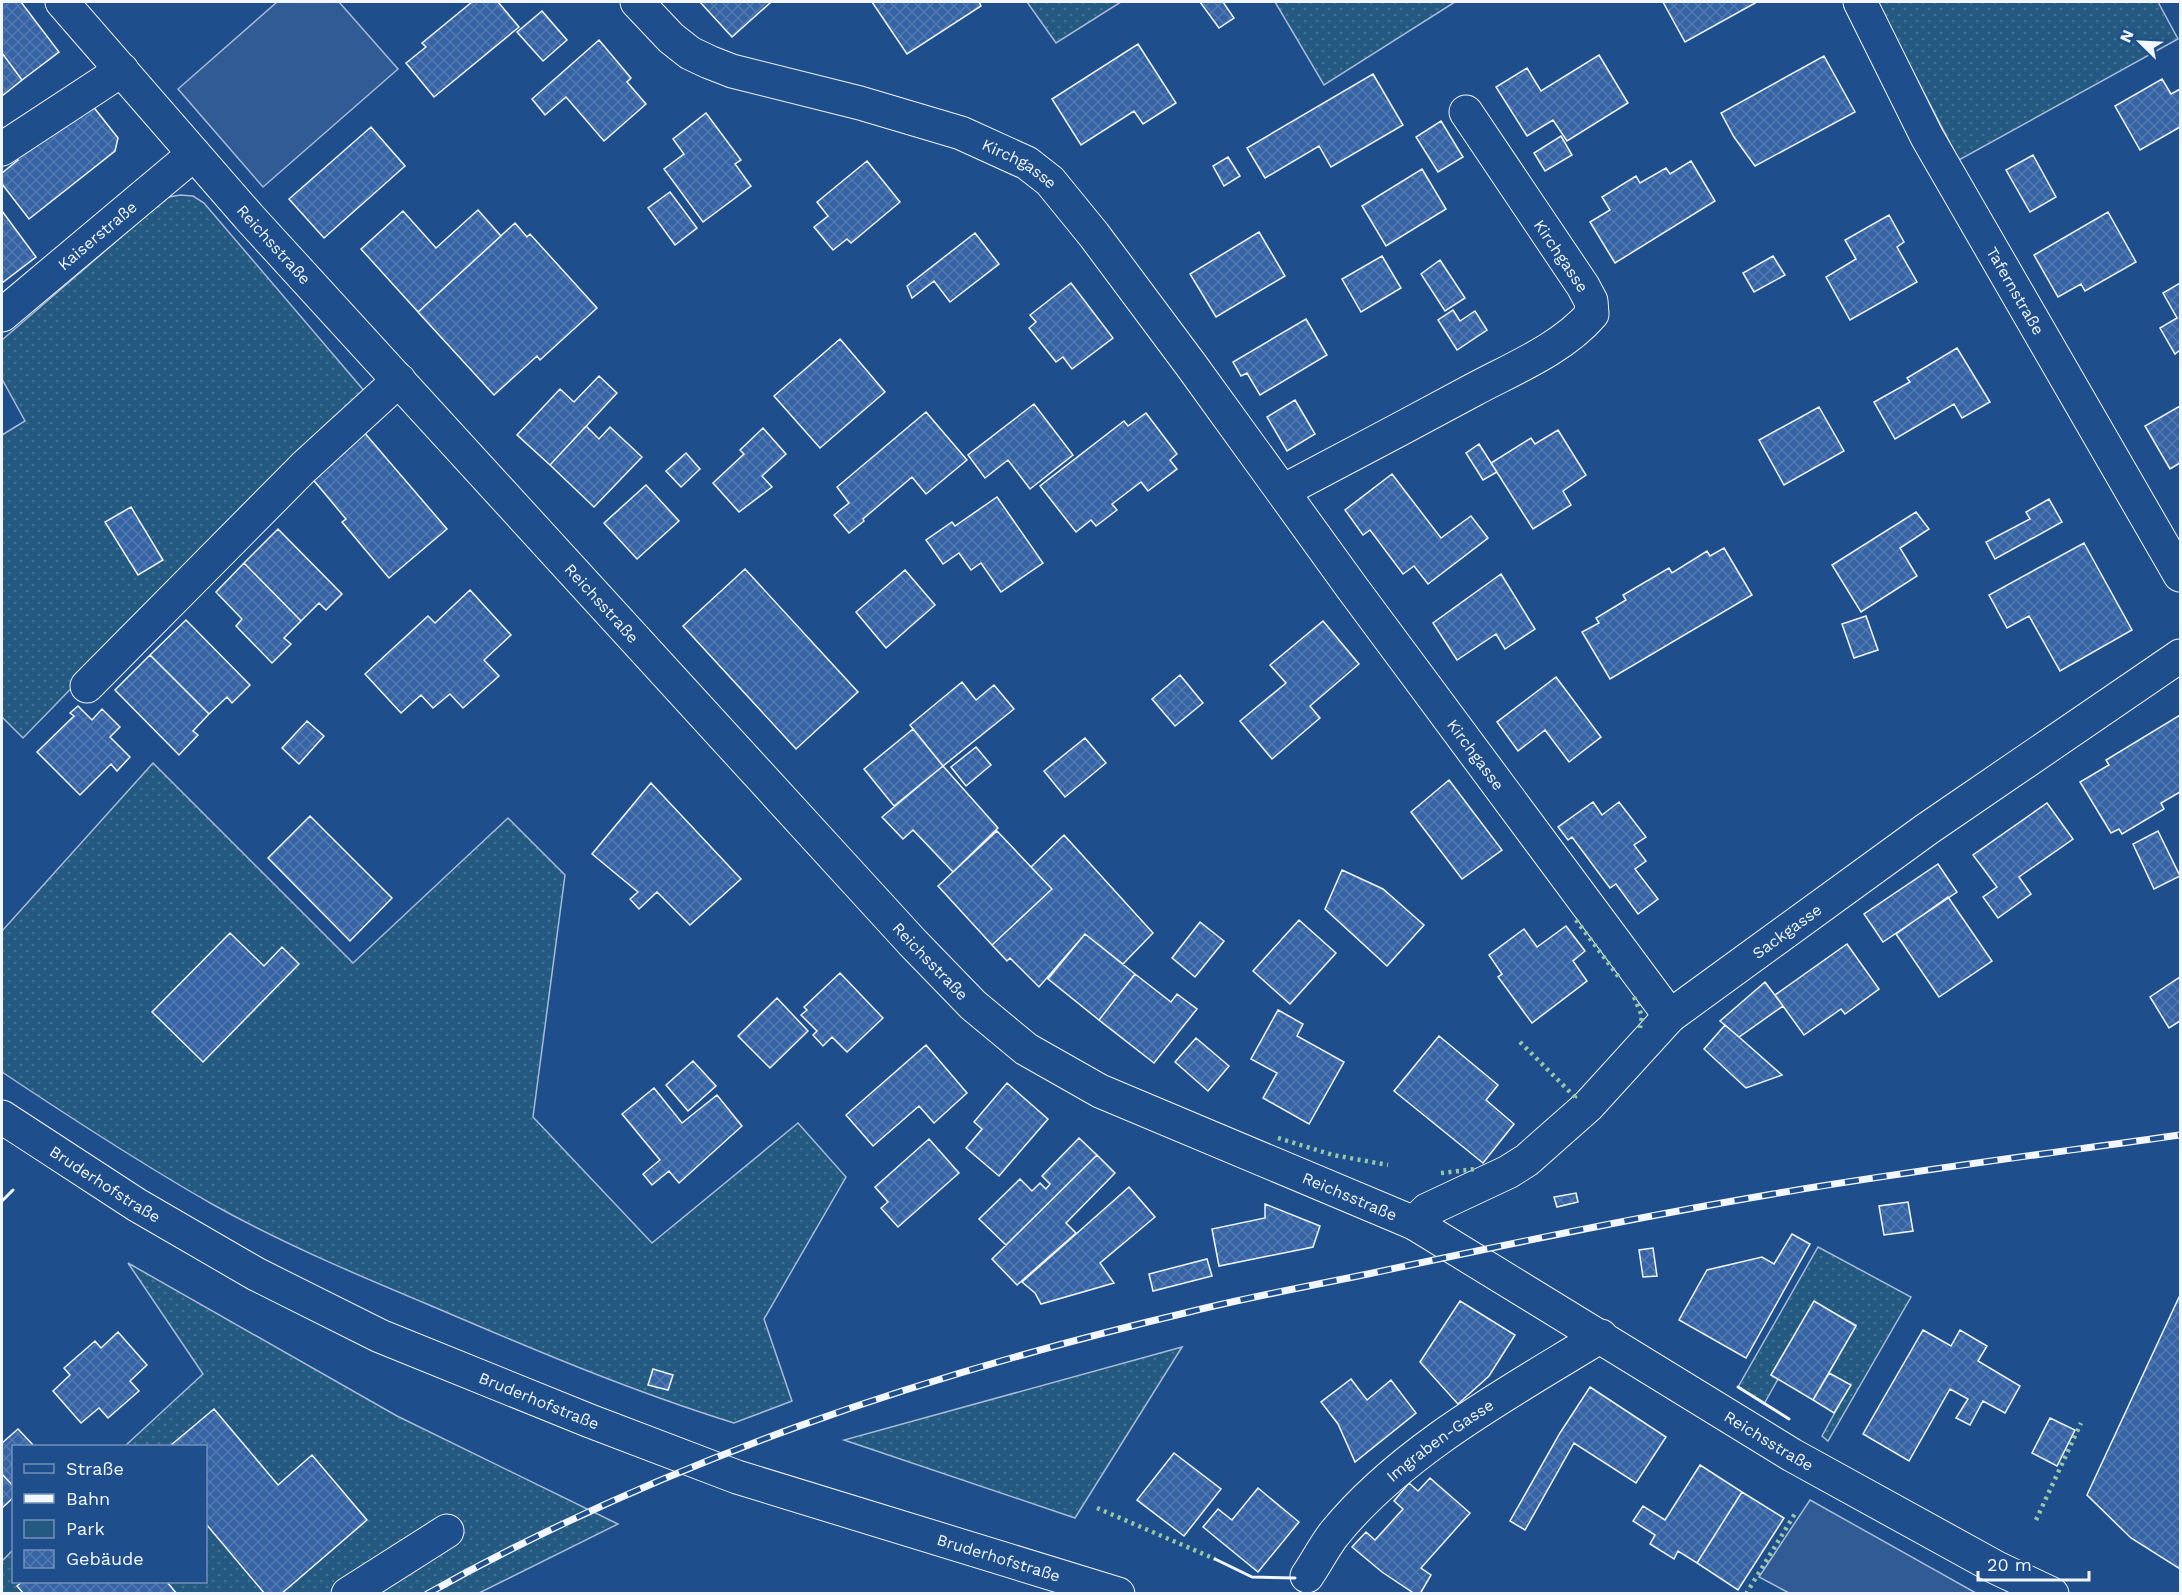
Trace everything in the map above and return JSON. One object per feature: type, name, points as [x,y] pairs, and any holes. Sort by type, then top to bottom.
[{"type":"street","name":"Reichsstraße","points":[[62,2],[195,154],[399,380],[898,927],[973,1005],[1026,1049],[1100,1091],[1414,1223],[1792,1455],[1968,1552],[2052,1593]]},
{"type":"street","name":"Kirchgasse","points":[[637,2],[671,38],[690,53],[709,62],[732,71],[860,103],[961,133],[1027,163],[1050,181],[1094,235],[1670,1016]]},
{"type":"street","name":"Tafernstraße","points":[[1860,2],[1927,137],[2181,574]]},
{"type":"street","points":[[2,149],[122,70]]},
{"type":"street","name":"Kirchgasse","points":[[1283,492],[1517,366],[1582,326],[1592,314],[1591,301],[1583,286],[1466,112]]},
{"type":"street","name":"Kaiserstraße","points":[[2,315],[195,154]]},
{"type":"street","points":[[87,686],[304,467],[399,380]]},
{"type":"street","name":"Sackgasse","points":[[1414,1223],[1426,1210],[1508,1172],[1527,1160],[1588,1106],[1670,1016],[1927,829],[2181,656]]},
{"type":"street","name":"Bruderhofstraße","points":[[2,1117],[137,1205],[256,1274],[380,1336],[590,1422],[737,1477],[1118,1593]]},
{"type":"street","name":"Imgraben-Gasse","points":[[1307,1576],[1334,1534],[1389,1479],[1474,1414],[1601,1336]]},
{"type":"street","points":[[348,1593],[447,1531]]},
{"type":"green space","points":[[1027,2],[1121,2],[1056,43]]},
{"type":"green space","points":[[1275,2],[1455,2],[1324,85]]},
{"type":"green space","points":[[1877,2],[2158,2],[2178,39],[1959,160]]},
{"type":"green space","points":[[193,196],[204,203],[366,393],[163,594],[23,738],[2,717],[2,435],[25,421],[2,379],[2,340],[157,206],[169,197]]},
{"type":"green space","points":[[153,763],[353,963],[508,818],[565,875],[533,1117],[652,1243],[798,1123],[846,1177],[764,1319],[792,1401],[734,1423],[582,1369],[266,1233],[132,1156],[2,1072],[2,931]]},
{"type":"green space","points":[[1818,1247],[1911,1297],[1828,1441],[1822,1436],[1850,1385],[1829,1373],[1856,1325],[1814,1302],[1771,1375],[1778,1379],[1764,1404],[1738,1387]]},
{"type":"green space","points":[[128,1263],[397,1416],[618,1524],[479,1593],[2,1594],[2,1561],[12,1551],[12,1583],[207,1583],[207,1445],[126,1445],[203,1374]]},
{"type":"green space","points":[[1182,1347],[1075,1518],[844,1440]]},
{"type":"shaded area","points":[[277,2],[339,2],[398,69],[263,187],[178,89]]},
{"type":"shaded area","points":[[1810,1500],[1976,1593],[1789,1593],[1759,1577]]},
{"type":"building","points":[[2,2],[21,2],[59,52],[22,80],[2,53]]},
{"type":"building","points":[[472,2],[498,2],[519,27],[434,97],[406,63],[426,47],[422,43]]},
{"type":"building","points":[[700,2],[769,2],[770,3],[732,37]]},
{"type":"building","points":[[872,2],[979,2],[981,6],[907,54]]},
{"type":"building","points":[[1200,2],[1223,2],[1234,18],[1219,28]]},
{"type":"building","points":[[1663,2],[1757,2],[1685,42]]},
{"type":"building","points":[[542,11],[567,40],[543,61],[517,32]]},
{"type":"building","points":[[599,40],[631,78],[627,82],[646,104],[604,141],[566,97],[545,115],[532,99]]},
{"type":"building","points":[[1138,44],[1176,103],[1143,124],[1134,111],[1081,145],[1052,99]]},
{"type":"building","points":[[2,53],[22,80],[2,96]]},
{"type":"building","points":[[1599,55],[1628,103],[1567,141],[1553,120],[1527,136],[1496,87],[1527,68],[1541,91]]},
{"type":"building","points":[[1824,56],[1855,112],[1755,166],[1734,137],[1721,113]]},
{"type":"building","points":[[1373,74],[1403,125],[1331,167],[1319,146],[1265,178],[1247,148]]},
{"type":"building","points":[[2162,79],[2171,94],[2180,89],[2180,127],[2140,150],[2115,106]]},
{"type":"building","points":[[88,100],[118,138],[115,151],[29,219],[2,184],[2,173],[18,160],[16,156]]},
{"type":"building","points":[[706,113],[741,160],[735,164],[751,186],[703,222],[664,169],[684,154],[673,139]]},
{"type":"building","points":[[1441,121],[1463,157],[1438,172],[1416,137]]},
{"type":"building","points":[[371,127],[405,166],[324,238],[289,199]]},
{"type":"building","points":[[1561,136],[1572,155],[1545,171],[1534,153]]},
{"type":"building","points":[[2033,155],[2056,197],[2030,212],[2006,170]]},
{"type":"building","points":[[1228,157],[1240,176],[1224,186],[1213,166]]},
{"type":"building","points":[[867,161],[900,202],[851,243],[847,239],[833,250],[814,227],[828,216],[817,202]]},
{"type":"building","points":[[1691,161],[1715,201],[1615,263],[1590,222],[1610,210],[1602,197],[1636,176],[1640,183],[1666,168],[1670,174]]},
{"type":"building","points":[[1422,169],[1446,209],[1386,246],[1362,206]]},
{"type":"building","points":[[670,192],[697,228],[675,245],[648,208]]},
{"type":"building","points":[[478,210],[501,236],[418,312],[361,249],[403,211],[436,248]]},
{"type":"building","points":[[2,211],[36,257],[2,283]]},
{"type":"building","points":[[2108,212],[2136,262],[2085,291],[2081,284],[2058,297],[2034,255]]},
{"type":"building","points":[[1889,215],[1904,242],[1897,247],[1917,282],[1850,320],[1826,277],[1856,259],[1845,240]]},
{"type":"building","points":[[515,223],[527,237],[530,234],[597,308],[540,360],[537,356],[494,395],[418,312]]},
{"type":"building","points":[[1259,232],[1285,276],[1216,317],[1190,274]]},
{"type":"building","points":[[975,233],[999,264],[950,302],[934,281],[912,298],[907,286]]},
{"type":"building","points":[[1382,256],[1401,288],[1361,312],[1342,279]]},
{"type":"building","points":[[1773,256],[1785,275],[1754,292],[1743,273]]},
{"type":"building","points":[[1440,260],[1465,298],[1445,311],[1421,274]]},
{"type":"building","points":[[1071,283],[1113,338],[1072,369],[1063,357],[1056,362],[1029,328],[1036,322],[1030,315]]},
{"type":"building","points":[[2180,283],[2180,350],[2175,354],[2160,328],[2177,318],[2163,293]]},
{"type":"building","points":[[1453,310],[1460,321],[1475,311],[1487,330],[1457,350],[1438,320]]},
{"type":"building","points":[[1306,319],[1327,355],[1260,395],[1247,373],[1241,376],[1233,362]]},
{"type":"building","points":[[840,339],[885,392],[820,448],[774,396]]},
{"type":"building","points":[[1957,348],[1990,402],[1962,418],[1954,404],[1895,439],[1874,402],[1910,382],[1907,378]]},
{"type":"building","points":[[599,376],[617,393],[550,465],[517,435],[560,389],[574,402]]},
{"type":"building","points":[[1295,400],[1315,434],[1287,451],[1267,417]]},
{"type":"building","points":[[1034,404],[1073,455],[1030,489],[1008,460],[985,478],[968,455]]},
{"type":"building","points":[[2180,406],[2180,463],[2170,469],[2145,426]]},
{"type":"building","points":[[1819,407],[1844,451],[1784,485],[1759,440]]},
{"type":"building","points":[[926,412],[967,460],[926,494],[912,477],[849,533],[834,515],[849,503],[837,487]]},
{"type":"building","points":[[1146,413],[1177,454],[1170,460],[1177,469],[1148,491],[1141,482],[1112,504],[1117,510],[1096,526],[1091,520],[1076,532],[1040,486],[1124,421],[1128,426]]},
{"type":"building","points":[[586,426],[599,439],[610,427],[642,457],[594,507],[550,465]]},
{"type":"building","points":[[763,428],[786,454],[762,476],[772,487],[739,512],[713,483],[744,454],[740,450]]},
{"type":"building","points":[[1558,430],[1586,475],[1563,491],[1571,505],[1533,529],[1491,463],[1531,438],[1535,444]]},
{"type":"building","points":[[363,431],[447,529],[389,578],[342,522],[346,519],[310,476]]},
{"type":"building","points":[[1479,444],[1497,472],[1483,480],[1466,453]]},
{"type":"building","points":[[686,453],[700,469],[681,487],[666,471]]},
{"type":"building","points":[[1392,474],[1441,538],[1471,516],[1488,538],[1428,584],[1414,566],[1403,574],[1370,530],[1363,535],[1345,510]]},
{"type":"building","points":[[646,485],[679,521],[637,559],[604,523]]},
{"type":"building","points":[[997,497],[1043,563],[1001,592],[981,563],[971,570],[959,553],[943,564],[926,540],[952,522],[955,526]]},
{"type":"building","points":[[2049,499],[2062,522],[1995,559],[1986,542],[2030,519],[2026,512]]},
{"type":"building","points":[[131,507],[163,560],[138,575],[105,522]]},
{"type":"building","points":[[1916,512],[1929,529],[1900,548],[1917,576],[1861,612],[1832,565]]},
{"type":"building","points":[[278,529],[342,594],[326,610],[319,603],[301,621],[244,563]]},
{"type":"building","points":[[2084,543],[2132,630],[2060,671],[2029,616],[2007,628],[1989,595]]},
{"type":"building","points":[[1724,548],[1752,595],[1610,679],[1582,632],[1599,623],[1596,618],[1626,600],[1623,595],[1669,568],[1672,573],[1707,551],[1710,556]]},
{"type":"building","points":[[244,563],[301,621],[284,638],[291,644],[272,663],[236,626],[242,619],[216,592]]},
{"type":"building","points":[[745,569],[858,692],[796,749],[683,626]]},
{"type":"building","points":[[905,570],[935,605],[886,648],[856,612]]},
{"type":"building","points":[[1501,574],[1535,629],[1505,649],[1496,634],[1457,660],[1433,623]]},
{"type":"building","points":[[470,590],[511,635],[484,660],[499,676],[463,708],[450,694],[433,708],[421,695],[401,713],[365,674],[428,616],[435,623]]},
{"type":"building","points":[[1866,616],[1878,650],[1854,658],[1842,624]]},
{"type":"building","points":[[186,620],[250,685],[232,703],[227,697],[209,714],[150,655]]},
{"type":"building","points":[[1323,621],[1359,664],[1310,706],[1320,718],[1272,759],[1240,721],[1286,683],[1270,665]]},
{"type":"building","points":[[150,655],[209,714],[193,731],[198,735],[179,755],[115,690]]},
{"type":"building","points":[[1180,675],[1203,703],[1175,726],[1152,699]]},
{"type":"building","points":[[1556,677],[1601,737],[1569,762],[1545,730],[1518,751],[1497,722]]},
{"type":"building","points":[[962,682],[976,700],[994,685],[1014,709],[943,766],[910,725]]},
{"type":"building","points":[[78,706],[92,720],[102,709],[120,727],[110,737],[130,757],[117,771],[111,764],[80,795],[37,752],[74,716],[70,713]]},
{"type":"building","points":[[2180,715],[2180,792],[2161,803],[2164,809],[2122,834],[2119,829],[2111,833],[2080,782],[2109,765],[2106,760]]},
{"type":"building","points":[[307,721],[324,736],[299,764],[282,748]]},
{"type":"building","points":[[913,729],[943,766],[894,806],[864,769]]},
{"type":"building","points":[[1085,738],[1106,763],[1065,797],[1044,771]]},
{"type":"building","points":[[976,747],[991,765],[966,786],[951,767]]},
{"type":"building","points":[[943,766],[998,828],[953,872],[913,830],[903,839],[882,817]]},
{"type":"building","points":[[1449,780],[1502,850],[1462,879],[1411,812]]},
{"type":"building","points":[[651,783],[741,879],[690,925],[657,892],[639,909],[630,899],[638,892],[592,854]]},
{"type":"building","points":[[1593,802],[1602,815],[1619,802],[1646,837],[1634,845],[1646,861],[1635,869],[1658,899],[1638,914],[1616,884],[1610,888],[1572,837],[1568,840],[1558,827]]},
{"type":"building","points":[[2047,803],[2073,839],[2019,877],[2031,894],[1998,918],[1983,897],[1997,887],[1973,855]]},
{"type":"building","points":[[310,816],[392,898],[350,941],[268,858]]},
{"type":"building","points":[[997,831],[1052,889],[992,945],[938,886]]},
{"type":"building","points":[[2158,831],[2180,876],[2154,889],[2133,844]]},
{"type":"building","points":[[1064,835],[1153,933],[1123,964],[1085,934],[1039,987],[1010,958],[1007,961],[992,945],[1052,889],[1031,867]]},
{"type":"building","points":[[1938,864],[1957,892],[1883,942],[1864,914]]},
{"type":"building","points":[[1342,870],[1383,889],[1424,925],[1387,966],[1325,909]]},
{"type":"building","points":[[1948,897],[1992,961],[1939,997],[1896,934]]},
{"type":"building","points":[[1299,920],[1336,953],[1290,1004],[1253,971]]},
{"type":"building","points":[[1200,922],[1224,941],[1195,977],[1172,958]]},
{"type":"building","points":[[1566,926],[1585,951],[1573,961],[1587,981],[1532,1023],[1498,977],[1502,974],[1489,955],[1524,929],[1537,947]]},
{"type":"building","points":[[230,933],[264,966],[282,947],[299,964],[203,1062],[152,1012]]},
{"type":"building","points":[[1085,934],[1135,974],[1099,1020],[1048,979]]},
{"type":"building","points":[[1847,944],[1879,989],[1845,1014],[1841,1009],[1804,1035],[1775,995]]},
{"type":"building","points":[[840,973],[883,1018],[847,1052],[832,1037],[823,1046],[813,1035],[817,1031],[801,1015],[807,1010],[804,1007]]},
{"type":"building","points":[[1135,974],[1171,1002],[1177,994],[1197,1009],[1154,1063],[1099,1020]]},
{"type":"building","points":[[2180,977],[2180,1021],[2169,1028],[2150,997]]},
{"type":"building","points":[[1765,982],[1783,1006],[1739,1037],[1720,1021]]},
{"type":"building","points":[[777,998],[808,1031],[770,1068],[738,1036]]},
{"type":"building","points":[[1278,1010],[1303,1024],[1297,1036],[1344,1062],[1309,1124],[1263,1098],[1277,1073],[1251,1059]]},
{"type":"building","points":[[1725,1025],[1782,1075],[1746,1088],[1704,1049]]},
{"type":"building","points":[[1439,1036],[1498,1085],[1486,1100],[1514,1124],[1483,1163],[1394,1091]]},
{"type":"building","points":[[1196,1038],[1229,1066],[1208,1091],[1175,1062]]},
{"type":"building","points":[[926,1045],[967,1093],[934,1123],[919,1106],[873,1146],[846,1115]]},
{"type":"building","points":[[693,1061],[716,1086],[688,1111],[666,1085]]},
{"type":"building","points":[[1007,1083],[1048,1119],[999,1176],[966,1148],[982,1129],[974,1122]]},
{"type":"building","points":[[654,1088],[682,1123],[717,1095],[742,1126],[679,1183],[669,1171],[652,1185],[643,1174],[660,1160],[622,1114]]},
{"type":"building","points":[[1079,1138],[1097,1155],[1006,1245],[979,1219],[1020,1179],[1032,1191],[1040,1183],[1046,1189],[1050,1184],[1042,1176]]},
{"type":"building","points":[[929,1139],[959,1173],[898,1227],[881,1208],[888,1202],[875,1187]]},
{"type":"building","points":[[1097,1155],[1115,1173],[1066,1223],[1076,1233],[1017,1285],[992,1259]]},
{"type":"building","points":[[1129,1187],[1155,1217],[1100,1263],[1114,1283],[1041,1304],[1035,1293],[1022,1282]]},
{"type":"building","points":[[1576,1193],[1578,1202],[1557,1207],[1554,1197]]},
{"type":"building","points":[[1908,1202],[1913,1231],[1884,1235],[1879,1206]]},
{"type":"building","points":[[1265,1204],[1320,1226],[1313,1247],[1219,1266],[1212,1229],[1265,1218]]},
{"type":"building","points":[[1792,1234],[1810,1244],[1746,1358],[1679,1320],[1707,1270],[1762,1257],[1774,1264]]},
{"type":"building","points":[[1653,1248],[1657,1276],[1643,1277],[1639,1250]]},
{"type":"building","points":[[1207,1259],[1212,1276],[1153,1291],[1149,1274]]},
{"type":"building","points":[[2180,1295],[2180,1569],[2131,1538],[2087,1495]]},
{"type":"building","points":[[1460,1301],[1515,1335],[1489,1376],[1458,1404],[1420,1362]]},
{"type":"building","points":[[1814,1301],[1856,1326],[1813,1400],[1771,1375]]},
{"type":"building","points":[[1923,1330],[1951,1346],[1960,1330],[1987,1346],[1978,1361],[2020,1386],[2005,1413],[1983,1401],[1970,1425],[1956,1418],[1968,1399],[1950,1389],[1909,1461],[1863,1434]]},
{"type":"building","points":[[118,1332],[147,1365],[130,1381],[139,1391],[108,1418],[99,1408],[81,1423],[53,1391],[70,1375],[64,1368],[95,1341],[101,1348]]},
{"type":"building","points":[[653,1369],[673,1375],[668,1390],[648,1385]]},
{"type":"building","points":[[1829,1373],[1851,1385],[1834,1413],[1813,1400]]},
{"type":"building","points":[[1351,1379],[1367,1400],[1391,1380],[1416,1413],[1355,1462],[1338,1424],[1321,1402]]},
{"type":"building","points":[[1590,1387],[1666,1437],[1636,1483],[1574,1443],[1525,1530],[1510,1521],[1560,1433]]},
{"type":"building","points":[[214,1409],[278,1485],[312,1455],[367,1520],[281,1594],[265,1594],[207,1525],[207,1445],[171,1445]]},
{"type":"building","points":[[2050,1418],[2075,1430],[2057,1466],[2032,1453]]},
{"type":"building","points":[[18,1429],[33,1445],[12,1445],[12,1485],[2,1474],[2,1443]]},
{"type":"building","points":[[1174,1453],[1221,1489],[1184,1536],[1137,1500]]},
{"type":"building","points":[[1700,1465],[1742,1492],[1697,1563],[1678,1551],[1674,1559],[1650,1544],[1655,1535],[1633,1521],[1643,1506],[1665,1520]]},
{"type":"building","points":[[2,1474],[12,1485],[12,1499],[2,1508]]},
{"type":"building","points":[[1430,1478],[1470,1513],[1421,1568],[1431,1575],[1420,1594],[1415,1594],[1382,1572],[1352,1547],[1366,1532],[1375,1540],[1403,1509],[1394,1501],[1409,1483],[1418,1491]]},
{"type":"building","points":[[1258,1488],[1299,1522],[1258,1572],[1203,1527],[1218,1509],[1232,1520]]},
{"type":"building","points":[[1742,1492],[1784,1518],[1738,1590],[1697,1563]]},
{"type":"building","points":[[21,1583],[168,1583],[177,1594],[24,1594],[17,1586]]},
{"type":"railway","points":[[427,1594],[517,1546],[609,1503],[798,1426],[895,1393],[1090,1336],[1256,1297],[1671,1212],[1875,1178],[2180,1135]]},
{"type":"hedge","points":[[1576,920],[1621,980]]},
{"type":"hedge","points":[[1634,997],[1642,1016],[1640,1028]]},
{"type":"hedge","points":[[1520,1042],[1575,1097],[1572,1099]]},
{"type":"hedge","points":[[1278,1138],[1333,1155],[1388,1165]]},
{"type":"hedge","points":[[1441,1173],[1476,1169]]},
{"type":"hedge","points":[[2036,1520],[2081,1423]]},
{"type":"hedge","points":[[1097,1508],[1215,1559]]},
{"type":"hedge","points":[[1746,1594],[1796,1512]]},
{"type":"wall","points":[[2,1201],[13,1190]]},
{"type":"wall","points":[[1738,1387],[1789,1419]]},
{"type":"wall","points":[[1215,1559],[1252,1577],[1295,1578]]}]
